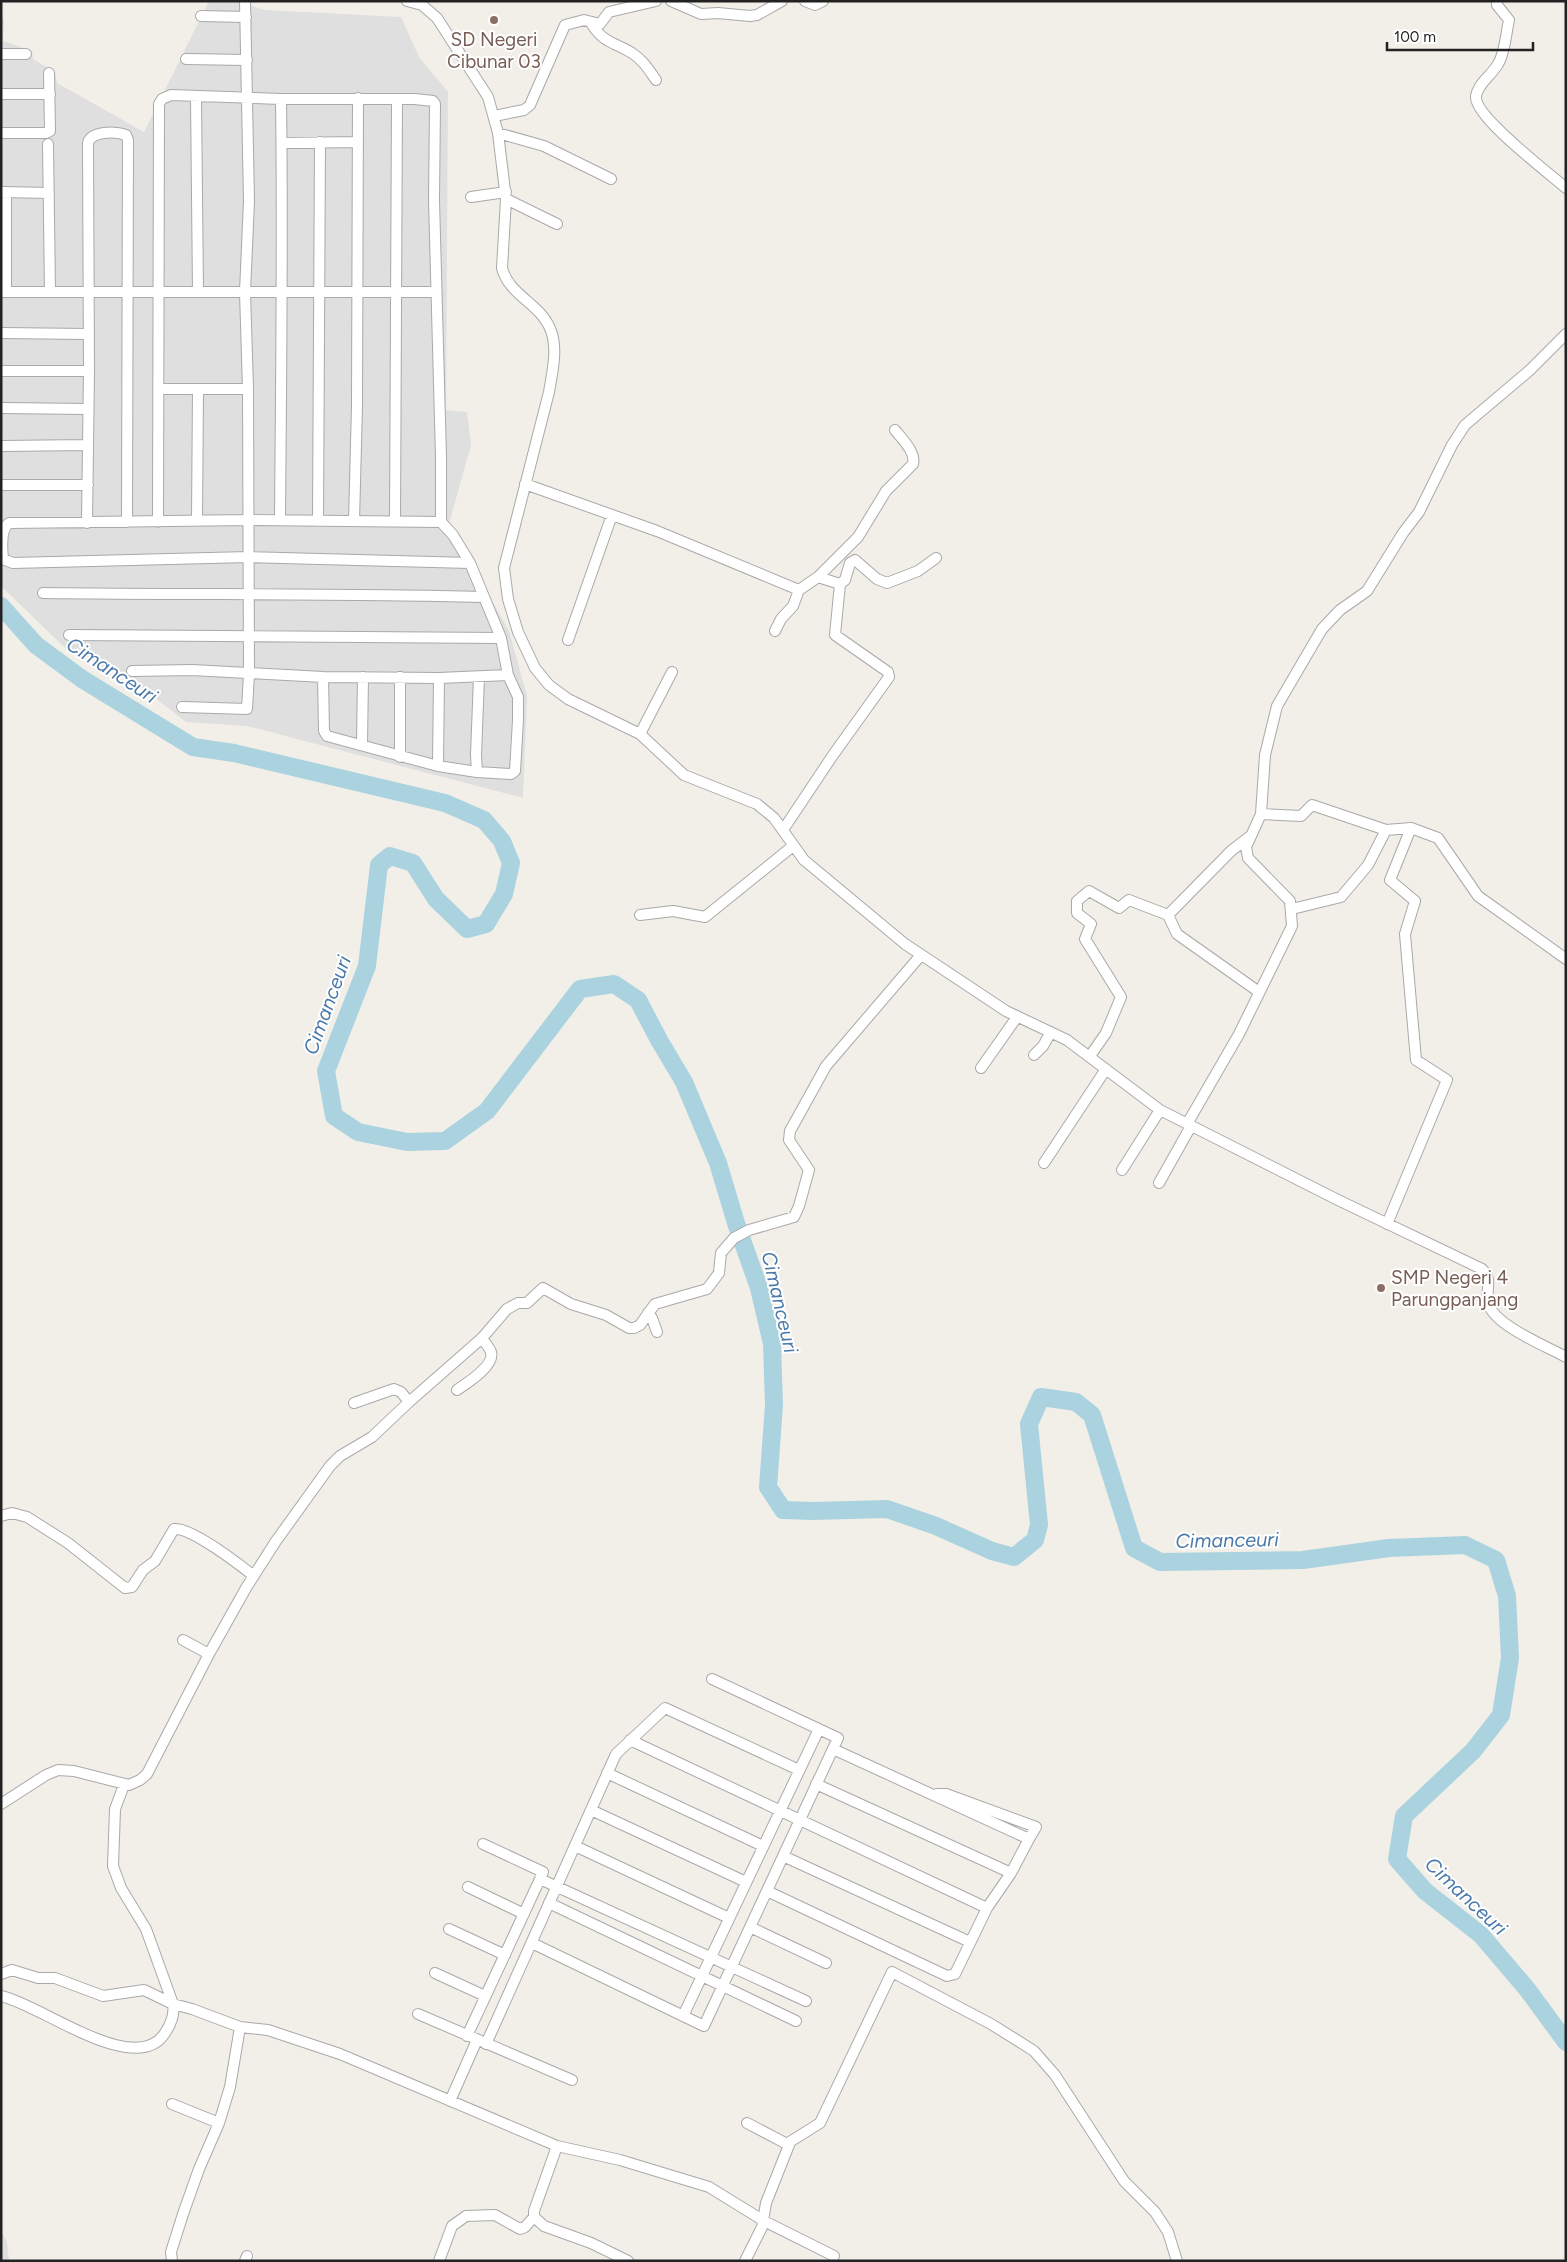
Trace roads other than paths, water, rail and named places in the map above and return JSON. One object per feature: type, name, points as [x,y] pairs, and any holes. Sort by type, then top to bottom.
[{"type":"street","points":[[182,707],[245,711],[247,709],[249,674],[248,389],[245,292],[249,201],[246,1]]},
{"type":"street","points":[[407,1],[422,5],[437,18],[449,40],[484,90],[498,133],[506,195],[502,268],[504,278],[509,285],[542,314],[552,332],[554,340],[549,392],[504,568],[508,599],[518,632],[534,668],[549,685],[568,699],[640,734],[684,775],[753,801],[774,818],[793,846],[822,877],[921,955],[1017,1017],[1067,1040],[1160,1110],[1387,1224],[1482,1269],[1490,1280],[1488,1305],[1494,1314],[1503,1323],[1566,1357]]},
{"type":"street","points":[[494,116],[528,108],[565,25],[578,21],[601,23],[608,13],[614,10],[656,1]]},
{"type":"street","points":[[671,1],[702,14],[718,13],[750,16],[757,15],[782,1]]},
{"type":"street","points":[[805,1],[815,5],[823,1]]},
{"type":"street","points":[[1497,1],[1497,5],[1509,20],[1499,64],[1478,89],[1477,103],[1500,132],[1566,188]]},
{"type":"street","points":[[201,16],[246,17]]},
{"type":"street","points":[[591,23],[607,42],[632,53],[644,62],[656,80]]},
{"type":"street","points":[[1,54],[26,54]]},
{"type":"street","points":[[186,59],[247,60]]},
{"type":"street","points":[[1,133],[46,133],[50,131],[49,73]]},
{"type":"street","points":[[1,94],[50,94]]},
{"type":"street","points":[[158,522],[160,104],[162,100],[171,96],[281,100],[358,98],[427,100],[435,104],[434,200],[441,522],[453,535],[470,563],[501,638],[508,675],[518,697],[516,768],[511,774],[477,772],[438,766],[400,757],[362,744],[335,739],[326,734],[322,677]]},
{"type":"street","points":[[196,97],[198,292]]},
{"type":"street","points":[[354,521],[358,98]]},
{"type":"street","points":[[280,520],[283,293],[280,214],[281,100]]},
{"type":"street","points":[[395,520],[397,100]]},
{"type":"street","points":[[87,523],[89,371],[88,143],[90,137],[95,134],[121,133],[126,135],[128,140],[127,522]]},
{"type":"street","points":[[498,133],[544,146],[611,179]]},
{"type":"street","points":[[318,521],[320,142]]},
{"type":"street","points":[[282,143],[357,142]]},
{"type":"street","points":[[48,144],[50,292]]},
{"type":"street","points":[[48,193],[3,192],[4,292],[436,292]]},
{"type":"street","points":[[471,197],[506,195],[557,224]]},
{"type":"street","points":[[1,333],[88,334]]},
{"type":"street","points":[[1159,1183],[1239,1034],[1292,926],[1290,901],[1248,858],[1246,847],[1261,814],[1265,755],[1277,706],[1322,629],[1340,610],[1367,591],[1403,533],[1419,512],[1452,445],[1465,425],[1530,370],[1566,334]]},
{"type":"street","points":[[1,371],[89,371]]},
{"type":"street","points":[[160,389],[248,389]]},
{"type":"street","points":[[198,389],[198,521]]},
{"type":"street","points":[[1,408],[88,409]]},
{"type":"street","points":[[775,631],[781,619],[793,606],[799,590],[818,577],[858,537],[886,491],[912,464],[914,459],[910,450],[894,430]]},
{"type":"street","points":[[1,446],[87,445]]},
{"type":"street","points":[[1,485],[88,484]]},
{"type":"street","points":[[525,484],[657,531],[799,590]]},
{"type":"street","points":[[568,640],[612,516]]},
{"type":"street","points":[[441,522],[395,520],[248,520],[6,524],[2,531],[3,559],[8,563],[13,563],[248,557],[470,563]]},
{"type":"street","points":[[783,830],[889,676],[888,672],[835,635],[840,584],[845,580],[849,564],[854,560],[877,578],[887,582],[918,571],[936,558]]},
{"type":"street","points":[[818,577],[840,584]]},
{"type":"street","points":[[43,593],[355,594],[483,597]]},
{"type":"street","points":[[68,635],[249,638],[501,638]]},
{"type":"street","points":[[132,671],[192,670],[322,677],[439,678],[508,675]]},
{"type":"street","points":[[640,734],[672,672]]},
{"type":"street","points":[[362,744],[363,677]]},
{"type":"street","points":[[400,677],[400,757]]},
{"type":"street","points":[[477,772],[479,677]]},
{"type":"street","points":[[438,766],[439,678]]},
{"type":"street","points":[[1261,814],[1301,816],[1312,805],[1386,830],[1411,828],[1438,838],[1478,896],[1566,959]]},
{"type":"street","points":[[1387,1224],[1447,1080],[1416,1060],[1405,934],[1415,901],[1390,880],[1411,828]]},
{"type":"street","points":[[1292,909],[1341,897],[1368,865],[1386,830]]},
{"type":"street","points":[[1168,915],[1231,851],[1254,832]]},
{"type":"street","points":[[640,915],[673,911],[705,917],[793,846]]},
{"type":"street","points":[[1090,1056],[1106,1033],[1121,997],[1086,939],[1091,924],[1076,913],[1077,901],[1089,891],[1119,908],[1129,900],[1168,915],[1177,934],[1259,992]]},
{"type":"street","points":[[1,1804],[46,1775],[58,1770],[74,1771],[124,1785],[136,1782],[147,1774],[209,1654],[254,1576],[276,1541],[330,1466],[340,1456],[372,1437],[482,1338],[507,1309],[515,1304],[528,1303],[542,1288],[571,1304],[606,1315],[630,1328],[639,1326],[655,1304],[707,1289],[718,1273],[721,1253],[734,1238],[749,1230],[791,1219],[796,1212],[809,1170],[789,1140],[790,1131],[826,1066],[921,955]]},
{"type":"street","points":[[980,1068],[1017,1017]]},
{"type":"street","points":[[1034,1054],[1043,1046],[1051,1032]]},
{"type":"street","points":[[1044,1163],[1106,1069]]},
{"type":"street","points":[[1122,1170],[1160,1110]]},
{"type":"street","points":[[648,1313],[657,1332]]},
{"type":"street","points":[[457,1390],[472,1380],[489,1362],[490,1350],[482,1338]]},
{"type":"street","points":[[354,1404],[394,1389],[401,1392],[409,1402]]},
{"type":"street","points":[[1,1516],[12,1513],[28,1517],[68,1543],[125,1588],[132,1587],[144,1570],[155,1561],[174,1529],[186,1530],[236,1562],[254,1576]]},
{"type":"street","points":[[183,1640],[209,1654]]},
{"type":"street","points":[[532,1943],[704,2026],[838,1738],[712,1679]]},
{"type":"street","points":[[450,2100],[477,2040],[532,1943],[616,1754],[630,1740],[665,1708],[799,1770]]},
{"type":"street","points":[[683,2016],[819,1729]]},
{"type":"street","points":[[630,1740],[987,1908]]},
{"type":"street","points":[[767,1891],[947,1976],[956,1974],[987,1908],[1011,1873],[1029,1839],[833,1749]]},
{"type":"street","points":[[607,1774],[763,1846]]},
{"type":"street","points":[[816,1784],[1011,1873]]},
{"type":"street","points":[[1,1996],[107,2043],[142,2048],[157,2044],[163,2037],[172,2018],[173,2004],[146,1929],[121,1888],[113,1866],[115,1809],[124,1785]]},
{"type":"street","points":[[591,1810],[746,1882]]},
{"type":"street","points":[[477,2040],[485,1996],[543,1872],[483,1844]]},
{"type":"street","points":[[575,1846],[729,1918]]},
{"type":"street","points":[[783,1856],[970,1942]]},
{"type":"street","points":[[540,1879],[806,2001]]},
{"type":"street","points":[[468,1887],[524,1914]]},
{"type":"street","points":[[549,1903],[796,2021]]},
{"type":"street","points":[[750,1927],[826,1963]]},
{"type":"street","points":[[449,1928],[505,1955]]},
{"type":"street","points":[[1,1974],[12,1970],[38,1978],[55,1978],[103,1996],[144,1990],[173,2004],[240,2027],[268,2030],[340,2054],[557,2146],[620,2160],[709,2187],[764,2221],[834,2256]]},
{"type":"street","points":[[788,2143],[820,2123],[892,1972],[991,2024],[1034,2051],[1055,2075],[1115,2169],[1155,2212],[1168,2232],[1177,2261]]},
{"type":"street","points":[[435,1973],[485,1996]]},
{"type":"street","points":[[418,2014],[572,2080]]},
{"type":"street","points":[[172,2261],[171,2252],[183,2214],[199,2169],[220,2123],[230,2087],[240,2027]]},
{"type":"street","points":[[172,2104],[220,2123]]},
{"type":"street","points":[[747,2123],[788,2143]]},
{"type":"street","points":[[745,2261],[764,2221],[766,2203],[789,2148],[788,2143]]},
{"type":"street","points":[[439,2261],[452,2226],[466,2216],[495,2215],[520,2230],[526,2227],[534,2217],[534,2211],[557,2146]]},
{"type":"street","points":[[534,2217],[551,2229],[628,2261]]},
{"type":"waterway","name":"Cimanceuri","points":[[1,606],[36,645],[82,679],[193,747],[234,753],[445,803],[484,820],[502,841],[511,863],[504,894],[486,924],[467,929],[436,899],[413,863],[390,856],[379,865],[367,966],[326,1071],[334,1116],[358,1132],[407,1142],[445,1141],[487,1111],[580,989],[614,984],[638,1000],[684,1082],[718,1163],[736,1223],[759,1288],[772,1344],[774,1405],[768,1487],[783,1510],[887,1509],[936,1526],[992,1551],[1014,1557],[1035,1540],[1039,1525],[1029,1424],[1041,1397],[1076,1402],[1092,1415],[1134,1548],[1160,1562],[1303,1560],[1389,1548],[1465,1545],[1496,1560],[1507,1596],[1510,1658],[1501,1715],[1473,1751],[1404,1816],[1397,1859],[1425,1891],[1481,1935],[1527,1989],[1566,2042]]},
{"type":"place","name":"SD Negeri Cibunar 03","points":[[494,20]]},
{"type":"place","name":"SMP Negeri 4 Parungpanjang","points":[[1381,1288]]}]
